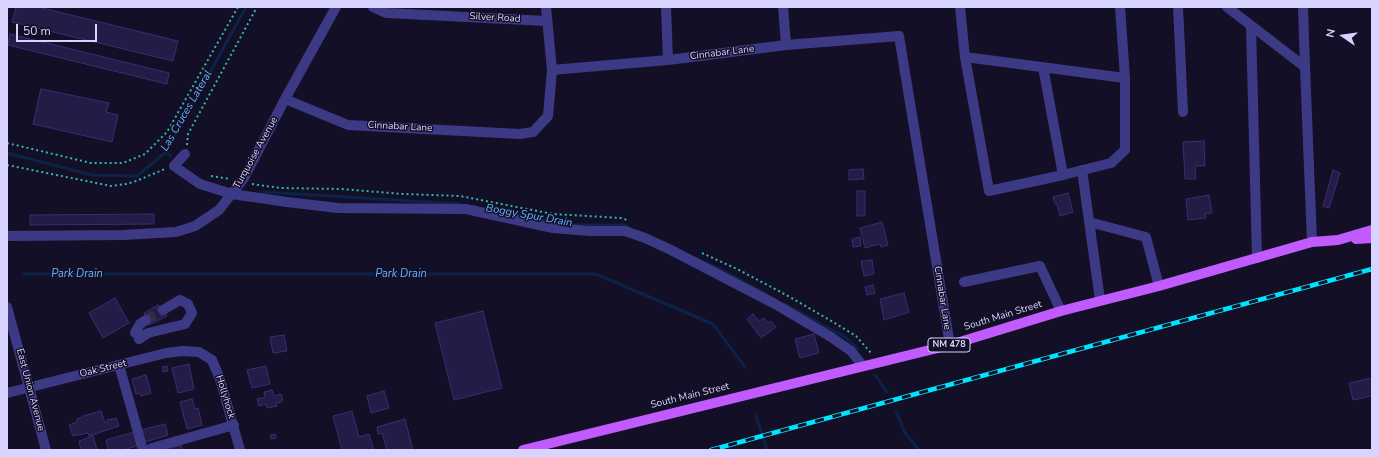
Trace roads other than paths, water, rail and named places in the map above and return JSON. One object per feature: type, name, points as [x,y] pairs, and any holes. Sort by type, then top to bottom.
[{"type":"main road","name":"South Main Street","points":[[523,450],[950,345],[1061,311],[1159,286],[1312,242],[1338,240],[1372,230]]},
{"type":"main road","points":[[1338,240],[1372,238]]},
{"type":"street","name":"Turquoise Avenue","points":[[7,236],[124,235],[176,232],[195,226],[219,210],[244,178],[285,99],[336,7]]},
{"type":"street","name":"Silver Road","points":[[373,7],[386,13],[547,21]]},
{"type":"street","points":[[546,7],[552,70]]},
{"type":"street","points":[[666,7],[668,60]]},
{"type":"street","points":[[784,7],[786,45]]},
{"type":"street","points":[[960,7],[965,57],[989,190],[1063,175],[1112,163],[1125,150],[1125,78],[1120,7]]},
{"type":"street","points":[[1178,7],[1183,112]]},
{"type":"street","points":[[1227,7],[1305,67]]},
{"type":"street","points":[[1303,7],[1312,242]]},
{"type":"street","points":[[1251,26],[1257,258]]},
{"type":"street","name":"Cinnabar Lane","points":[[285,99],[348,125],[520,134],[533,132],[548,116],[552,70],[668,60],[786,45],[899,36],[950,345]]},
{"type":"street","points":[[965,57],[1125,78]]},
{"type":"street","points":[[1043,67],[1063,175]]},
{"type":"street","points":[[185,154],[174,166],[200,184],[232,194],[338,208],[466,209],[553,228],[589,231],[625,231],[671,250],[774,304],[831,337],[851,352],[863,366]]},
{"type":"street","points":[[1082,170],[1100,300]]},
{"type":"street","points":[[1089,222],[1146,237],[1159,286]]},
{"type":"street","points":[[964,282],[1040,266],[1061,311]]},
{"type":"street","points":[[146,320],[140,324],[137,336],[185,324],[192,313],[188,304],[180,300],[163,310]]},
{"type":"street","name":"East Union Avenue","points":[[7,307],[46,450]]},
{"type":"street","name":"Oak Street","points":[[7,393],[166,353],[183,351],[199,352]]},
{"type":"street","name":"Hollyhock","points":[[199,352],[212,360],[220,379],[240,450]]},
{"type":"street","points":[[120,365],[143,450]]},
{"type":"street","points":[[149,450],[234,425]]},
{"type":"waterway","name":"Boggy Spur Drain","points":[[7,153],[92,175],[137,176],[166,152],[246,7]]},
{"type":"waterway","name":"Boggy Spur Drain","points":[[166,152],[171,156]]},
{"type":"waterway","name":"Boggy Spur Drain","points":[[264,192],[460,204]]},
{"type":"waterway","name":"Boggy Spur Drain","points":[[485,208],[562,224]]},
{"type":"waterway","name":"Boggy Spur Drain","points":[[575,225],[624,225],[629,227]]},
{"type":"waterway","name":"Boggy Spur Drain","points":[[702,261],[766,294]]},
{"type":"waterway","name":"Park Drain","points":[[24,274],[596,274],[713,324],[745,367]]},
{"type":"waterway","name":"Boggy Spur Drain","points":[[785,304],[845,337],[858,349]]},
{"type":"waterway","name":"Boggy Spur Drain","points":[[875,375],[887,392]]},
{"type":"waterway","name":"Boggy Spur Drain","points":[[896,411],[905,433],[919,450]]},
{"type":"waterway","name":"Park Drain","points":[[756,416],[767,450]]},
{"type":"tunnel","points":[[146,320],[163,310]]},
{"type":"railway","points":[[711,450],[1372,269]]},
{"type":"water label","name":"Las Cruces Lateral","points":[[187,111]]}]
